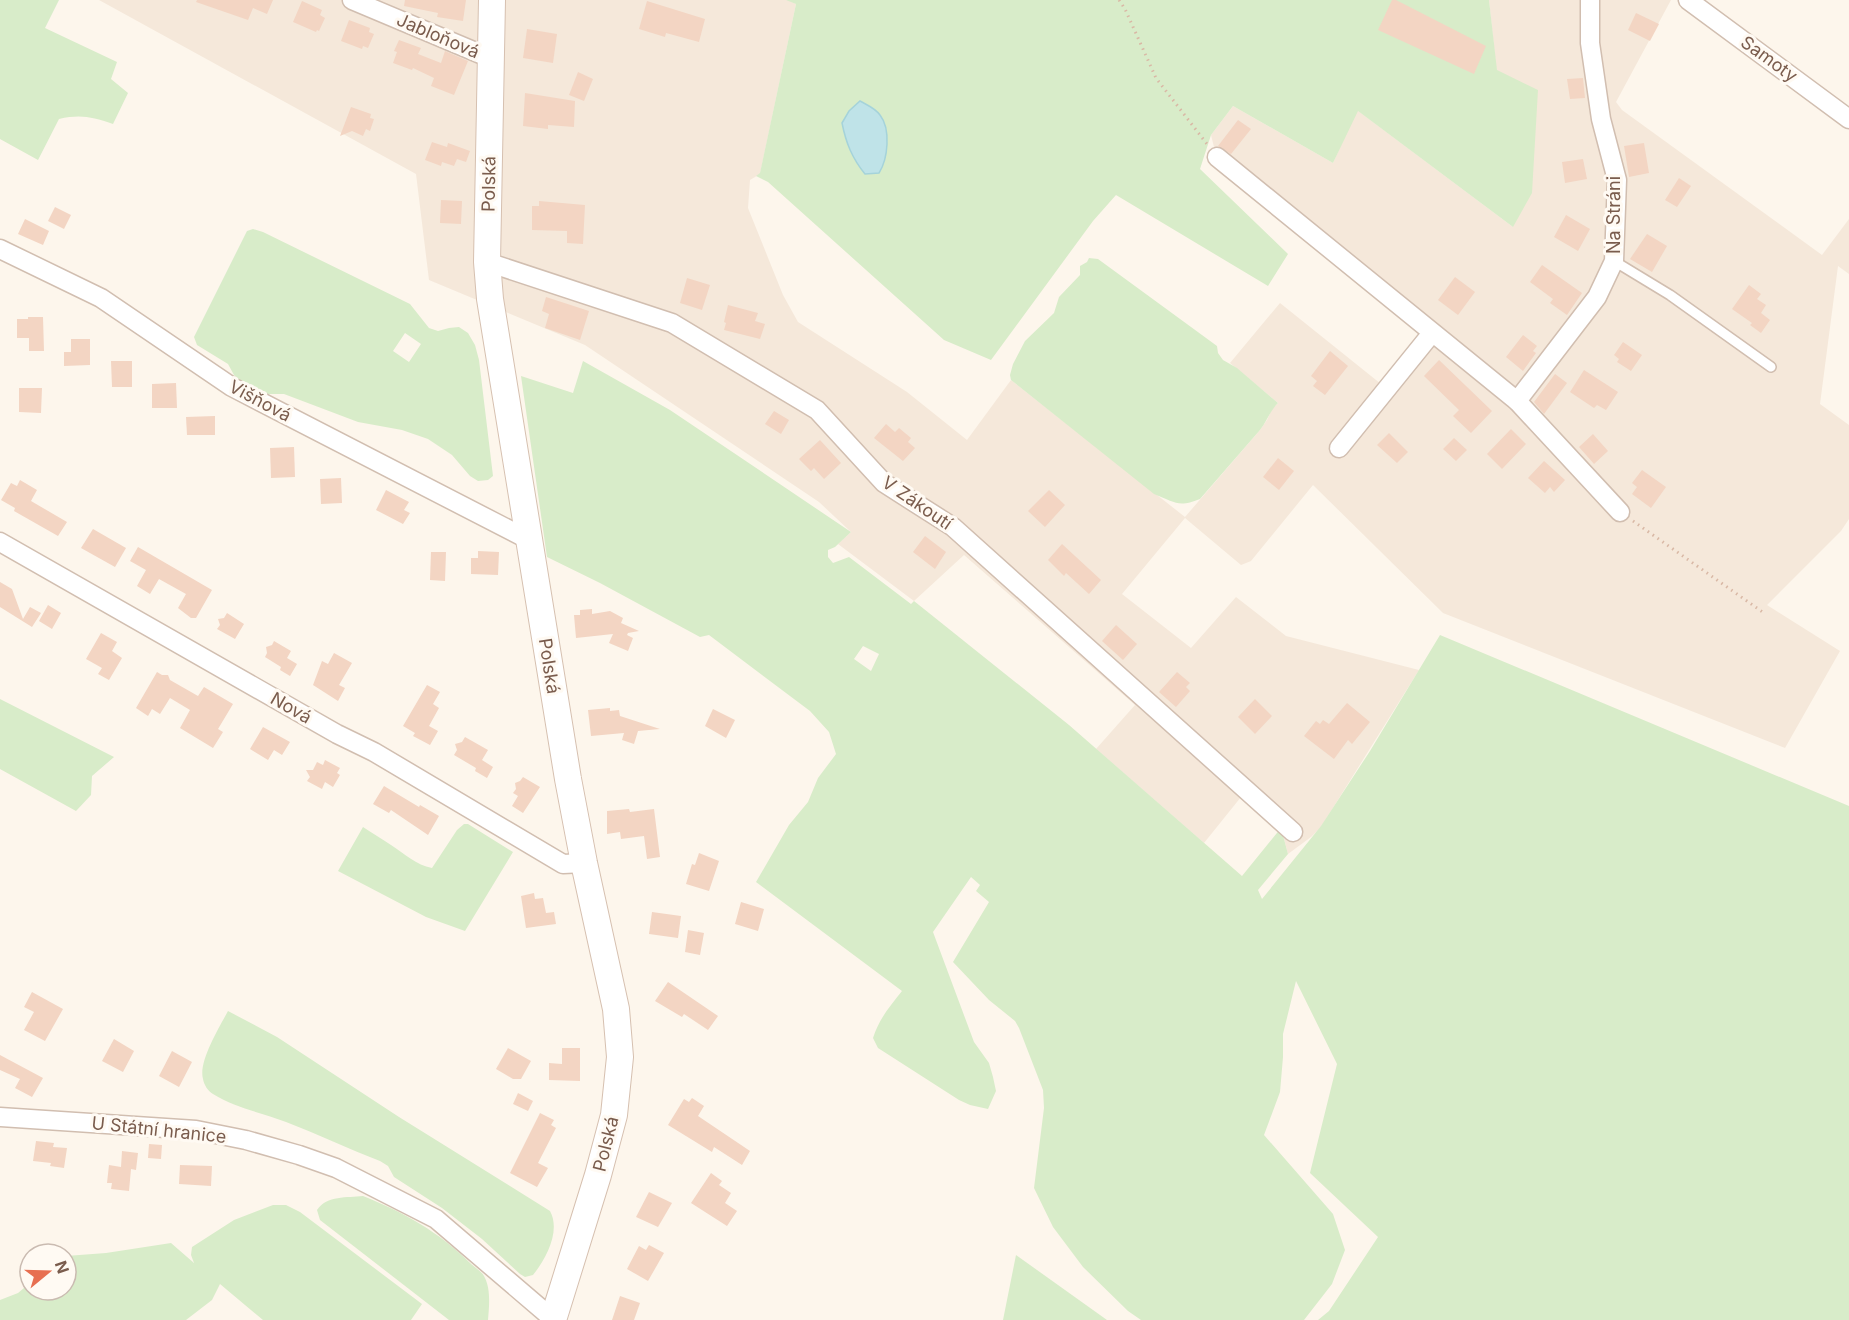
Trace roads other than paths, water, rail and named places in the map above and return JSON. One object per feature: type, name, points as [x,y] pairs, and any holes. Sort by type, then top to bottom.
[{"type":"street","name":"Jabloňová","points":[[352,0],[490,58]]},
{"type":"street","name":"Polská","points":[[492,0],[488,262],[490,299],[568,779],[616,1009],[620,1057],[614,1115],[598,1175],[552,1320]]},
{"type":"street","name":"Na Stráni","points":[[1516,401],[1597,297],[1614,261],[1617,180],[1599,108],[1590,43],[1590,0]]},
{"type":"street","name":"Samoty","points":[[1688,0],[1849,119]]},
{"type":"street","points":[[1217,157],[1516,401],[1620,512]]},
{"type":"street","name":"Višňová","points":[[0,249],[101,298],[231,387],[529,540]]},
{"type":"street","name":"V Zákoutí","points":[[488,262],[672,323],[817,410],[884,483],[953,527],[1293,832]]},
{"type":"street","points":[[1339,448],[1432,333]]},
{"type":"street","name":"Nová","points":[[0,542],[327,728],[374,752],[563,864],[584,863]]},
{"type":"street","name":"U Státní hranice","points":[[0,1117],[196,1130],[246,1140],[336,1168],[436,1219],[552,1320]]},
{"type":"lane","points":[[1614,261],[1670,295],[1771,367]]},
{"type":"water","points":[[860,101],[878,113],[886,128],[885,160],[879,173],[865,174],[860,168],[848,144],[842,123],[849,111]]}]
